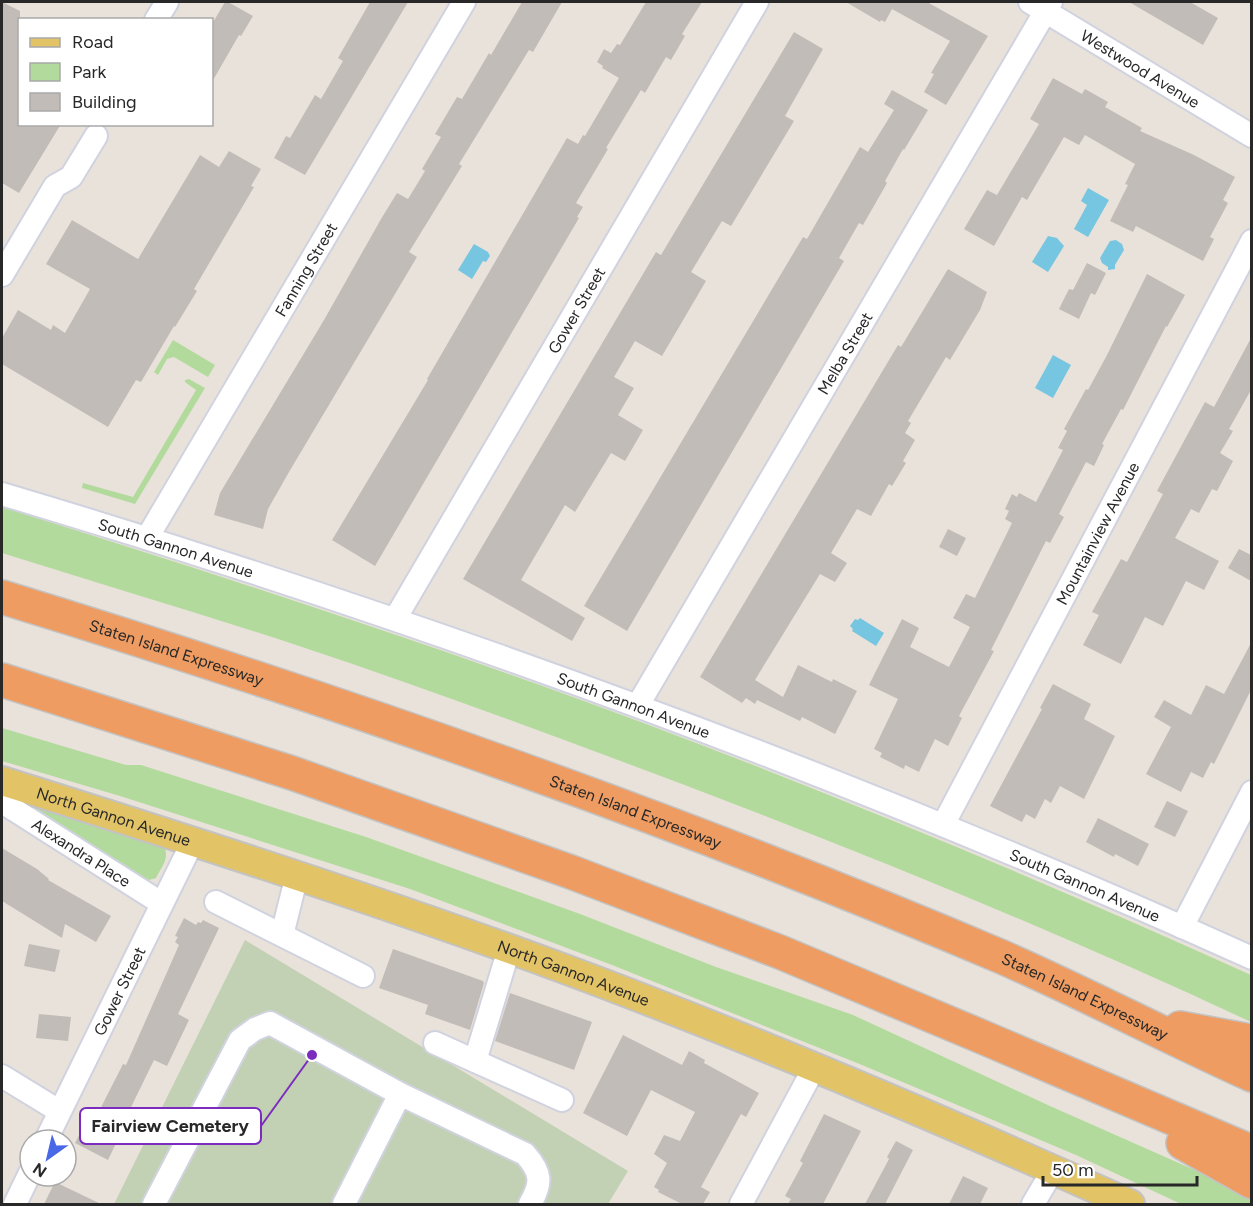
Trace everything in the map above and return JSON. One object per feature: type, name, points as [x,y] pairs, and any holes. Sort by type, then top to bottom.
[{"type":"highway","name":"Staten Island Expressway","points":[[2,597],[245,673],[592,794],[1005,959],[1141,1021],[1251,1075]]},
{"type":"highway","points":[[2,680],[282,770],[572,872],[780,952],[1251,1152]]},
{"type":"highway","points":[[1141,1021],[1251,1043]]},
{"type":"highway","points":[[1054,1068],[1251,1182]]},
{"type":"main road","name":"North Gannon Avenue","points":[[2,781],[297,875],[509,949],[814,1068],[1130,1204]]},
{"type":"street","points":[[157,18],[167,2]]},
{"type":"street","name":"Fanning Street","points":[[147,538],[465,2]]},
{"type":"street","name":"Gower Street","points":[[395,618],[757,2]]},
{"type":"street","name":"Westwood Avenue","points":[[1042,5],[1251,136]]},
{"type":"street","name":"Melba Street","points":[[638,705],[1042,5]]},
{"type":"street","points":[[2,275],[55,186],[71,177],[96,135]]},
{"type":"street","name":"Mountainview Avenue","points":[[943,825],[1251,241]]},
{"type":"street","name":"South Gannon Avenue","points":[[2,494],[395,618],[638,705],[943,825],[1251,958]]},
{"type":"street","points":[[1182,927],[1251,792]]},
{"type":"street","name":"Alexandra Place","points":[[2,802],[161,903]]},
{"type":"street","name":"Gower Street","points":[[51,1128],[193,841]]},
{"type":"street","points":[[282,935],[297,875]]},
{"type":"street","points":[[216,902],[363,976]]},
{"type":"street","points":[[475,1061],[509,949]]},
{"type":"street","points":[[154,1204],[240,1040],[255,1029],[270,1023],[400,1094],[525,1154],[537,1167],[539,1176],[535,1196],[530,1204]]},
{"type":"street","points":[[435,1043],[562,1100]]},
{"type":"street","points":[[741,1204],[814,1068]]},
{"type":"street","points":[[2,1076],[59,1111]]},
{"type":"street","points":[[344,1204],[400,1094]]},
{"type":"street","points":[[1034,1204],[1053,1170]]},
{"type":"street","points":[[15,1204],[23,1188]]},
{"type":"green space","points":[[173,340],[215,365],[208,377],[174,357],[167,359],[158,375],[154,372]]},
{"type":"green space","points":[[189,379],[205,388],[135,504],[82,488],[83,483],[133,497],[196,390],[185,382]]},
{"type":"green space","points":[[2,507],[270,593],[537,684],[718,751],[897,822],[1251,975],[1251,1022],[1111,958],[969,898],[682,784],[345,661],[2,553]]},
{"type":"green space","points":[[2,728],[126,765],[141,765],[366,837],[580,914],[716,967],[853,1015],[1251,1195],[1251,1204],[1181,1204],[1076,1155],[862,1065],[612,965],[410,889],[120,796],[2,761]]},
{"type":"green space","points":[[20,800],[164,847],[166,855],[164,863],[156,878],[149,880],[144,878],[25,806]]},
{"type":"green space","points":[[245,940],[628,1171],[608,1204],[114,1204]]},
{"type":"water","points":[[1088,188],[1109,200],[1088,237],[1074,229],[1087,205],[1081,201]]},
{"type":"water","points":[[1048,236],[1057,238],[1064,246],[1048,272],[1032,262]]},
{"type":"water","points":[[1116,240],[1122,244],[1124,250],[1115,269],[1108,270],[1100,258],[1110,241]]},
{"type":"water","points":[[474,244],[488,252],[490,256],[486,262],[483,261],[472,279],[458,270]]},
{"type":"water","points":[[1053,355],[1071,365],[1053,398],[1035,388]]},
{"type":"water","points":[[860,618],[884,633],[876,646],[852,631],[850,626],[855,619]]},
{"type":"building","points":[[2,2],[20,11],[20,18],[18,18],[18,126],[60,126],[19,193],[2,183]]},
{"type":"building","points":[[225,2],[253,16],[241,36],[239,35],[213,80],[213,22]]},
{"type":"building","points":[[370,2],[408,2],[305,175],[274,158],[286,136],[290,138],[315,95],[321,99],[343,61],[338,58]]},
{"type":"building","points":[[522,2],[562,2],[533,52],[529,50],[459,164],[462,166],[409,252],[417,257],[268,509],[263,529],[214,515],[220,493],[324,320],[381,219],[397,193],[408,199],[425,171],[422,169],[441,137],[435,134],[457,97],[462,99],[489,53],[491,55]]},
{"type":"building","points":[[646,2],[702,2],[682,34],[685,36],[671,60],[666,57],[645,93],[641,90],[606,148],[608,149],[576,203],[583,207],[577,217],[579,218],[375,566],[332,540],[428,380],[567,138],[578,144],[583,135],[585,136],[619,78],[602,68],[603,66],[597,62],[604,49],[611,53],[617,44],[620,45]]},
{"type":"building","points":[[846,2],[927,2],[988,36],[946,105],[924,92],[934,74],[931,73],[950,41],[892,9],[885,22],[881,20],[880,22]]},
{"type":"building","points":[[1129,2],[1190,2],[1218,18],[1203,45]]},
{"type":"building","points":[[794,32],[823,49],[785,116],[794,121],[731,226],[722,221],[691,272],[706,281],[662,356],[635,341],[614,377],[634,388],[618,415],[643,430],[625,461],[611,453],[575,512],[565,505],[521,580],[585,618],[572,641],[463,579],[656,252],[661,255]]},
{"type":"building","points":[[1053,78],[1082,94],[1085,89],[1108,102],[1105,107],[1142,128],[1140,131],[1194,155],[1235,177],[1223,200],[1228,203],[1210,237],[1214,239],[1203,261],[1136,226],[1133,232],[1110,221],[1128,185],[1125,184],[1135,164],[1085,135],[1079,145],[1064,137],[1027,200],[1022,197],[994,246],[964,229],[987,190],[997,195],[1039,124],[1030,119]]},
{"type":"building","points":[[892,90],[928,110],[903,149],[863,225],[859,223],[839,258],[844,261],[627,631],[584,606],[803,237],[807,239],[860,147],[868,152],[894,110],[884,104]]},
{"type":"building","points":[[229,151],[261,169],[251,186],[254,187],[194,289],[197,291],[141,382],[136,380],[108,427],[2,364],[2,338],[18,310],[51,330],[53,325],[65,333],[90,289],[46,264],[72,220],[138,259],[200,155],[219,167]]},
{"type":"building","points":[[1087,263],[1106,273],[1095,295],[1091,293],[1079,319],[1059,309],[1069,289],[1073,290]]},
{"type":"building","points":[[948,269],[987,292],[980,310],[950,360],[946,357],[908,421],[911,423],[905,433],[915,440],[903,461],[906,463],[892,486],[889,484],[871,516],[857,509],[831,553],[847,563],[835,582],[820,574],[755,680],[783,697],[798,665],[832,682],[833,679],[857,691],[835,734],[802,717],[800,721],[757,700],[755,704],[746,698],[742,703],[700,677],[898,345],[901,347]]},
{"type":"building","points":[[1147,274],[1185,295],[1102,444],[1104,445],[1094,466],[1086,462],[1059,514],[1064,517],[1050,543],[1046,541],[991,650],[994,651],[959,716],[962,718],[948,746],[935,739],[919,772],[905,765],[904,769],[880,757],[882,753],[874,749],[898,699],[869,685],[902,619],[919,628],[910,647],[949,667],[970,627],[953,618],[966,594],[975,598],[1012,523],[1005,519],[1009,511],[1005,509],[1012,494],[1017,497],[1019,493],[1036,502],[1063,450],[1058,448],[1067,431],[1064,429],[1106,357]]},
{"type":"building","points":[[1251,338],[1251,390],[1229,429],[1233,431],[1220,453],[1233,461],[1217,491],[1212,489],[1199,513],[1191,509],[1175,538],[1219,561],[1204,590],[1186,581],[1163,626],[1145,617],[1121,664],[1083,645],[1099,615],[1092,612],[1121,559],[1127,562],[1163,494],[1157,491],[1205,402],[1214,407]]},
{"type":"building","points":[[948,529],[966,538],[957,556],[939,547]]},
{"type":"building","points":[[1239,549],[1251,555],[1251,581],[1228,568]]},
{"type":"building","points":[[1251,643],[1251,690],[1214,764],[1211,762],[1203,778],[1191,772],[1181,792],[1146,774],[1171,727],[1154,717],[1164,700],[1191,715],[1206,685],[1224,694]]},
{"type":"building","points":[[1053,684],[1091,704],[1084,719],[1115,736],[1084,799],[1060,786],[1051,803],[1045,799],[1035,819],[1026,814],[1022,822],[990,806]]},
{"type":"building","points":[[1167,801],[1188,811],[1175,837],[1154,827]]},
{"type":"building","points":[[1098,818],[1149,844],[1138,866],[1115,854],[1114,857],[1086,842]]},
{"type":"building","points":[[2,848],[37,869],[48,880],[111,916],[96,942],[65,924],[62,938],[2,901]]},
{"type":"building","points":[[184,918],[196,925],[203,920],[219,928],[178,1014],[189,1020],[167,1066],[154,1060],[116,1138],[118,1139],[108,1160],[78,1145],[78,1137],[83,1128],[89,1131],[123,1064],[126,1065],[179,945],[175,942],[178,937],[175,936]]},
{"type":"building","points":[[29,944],[60,950],[55,972],[24,966]]},
{"type":"building","points":[[393,949],[483,981],[470,1030],[425,1014],[428,1005],[379,988]]},
{"type":"building","points":[[510,993],[592,1022],[574,1070],[495,1041]]},
{"type":"building","points":[[39,1014],[71,1017],[68,1041],[36,1038]]},
{"type":"building","points":[[623,1035],[682,1065],[689,1051],[705,1060],[704,1063],[759,1093],[746,1117],[741,1114],[701,1187],[710,1192],[703,1204],[682,1204],[658,1192],[659,1190],[654,1187],[667,1163],[654,1154],[664,1135],[680,1141],[695,1112],[651,1090],[627,1136],[583,1113]]},
{"type":"building","points":[[824,1114],[861,1131],[823,1204],[788,1204],[791,1199],[785,1196],[803,1163],[800,1161]]},
{"type":"building","points":[[896,1141],[913,1150],[885,1204],[865,1204],[889,1159],[887,1157]]},
{"type":"building","points":[[963,1176],[988,1188],[980,1204],[949,1204]]},
{"type":"building","points":[[52,1188],[68,1188],[101,1204],[44,1204]]},
{"type":"place","name":"Fairview Cemetery","points":[[312,1055]]}]
